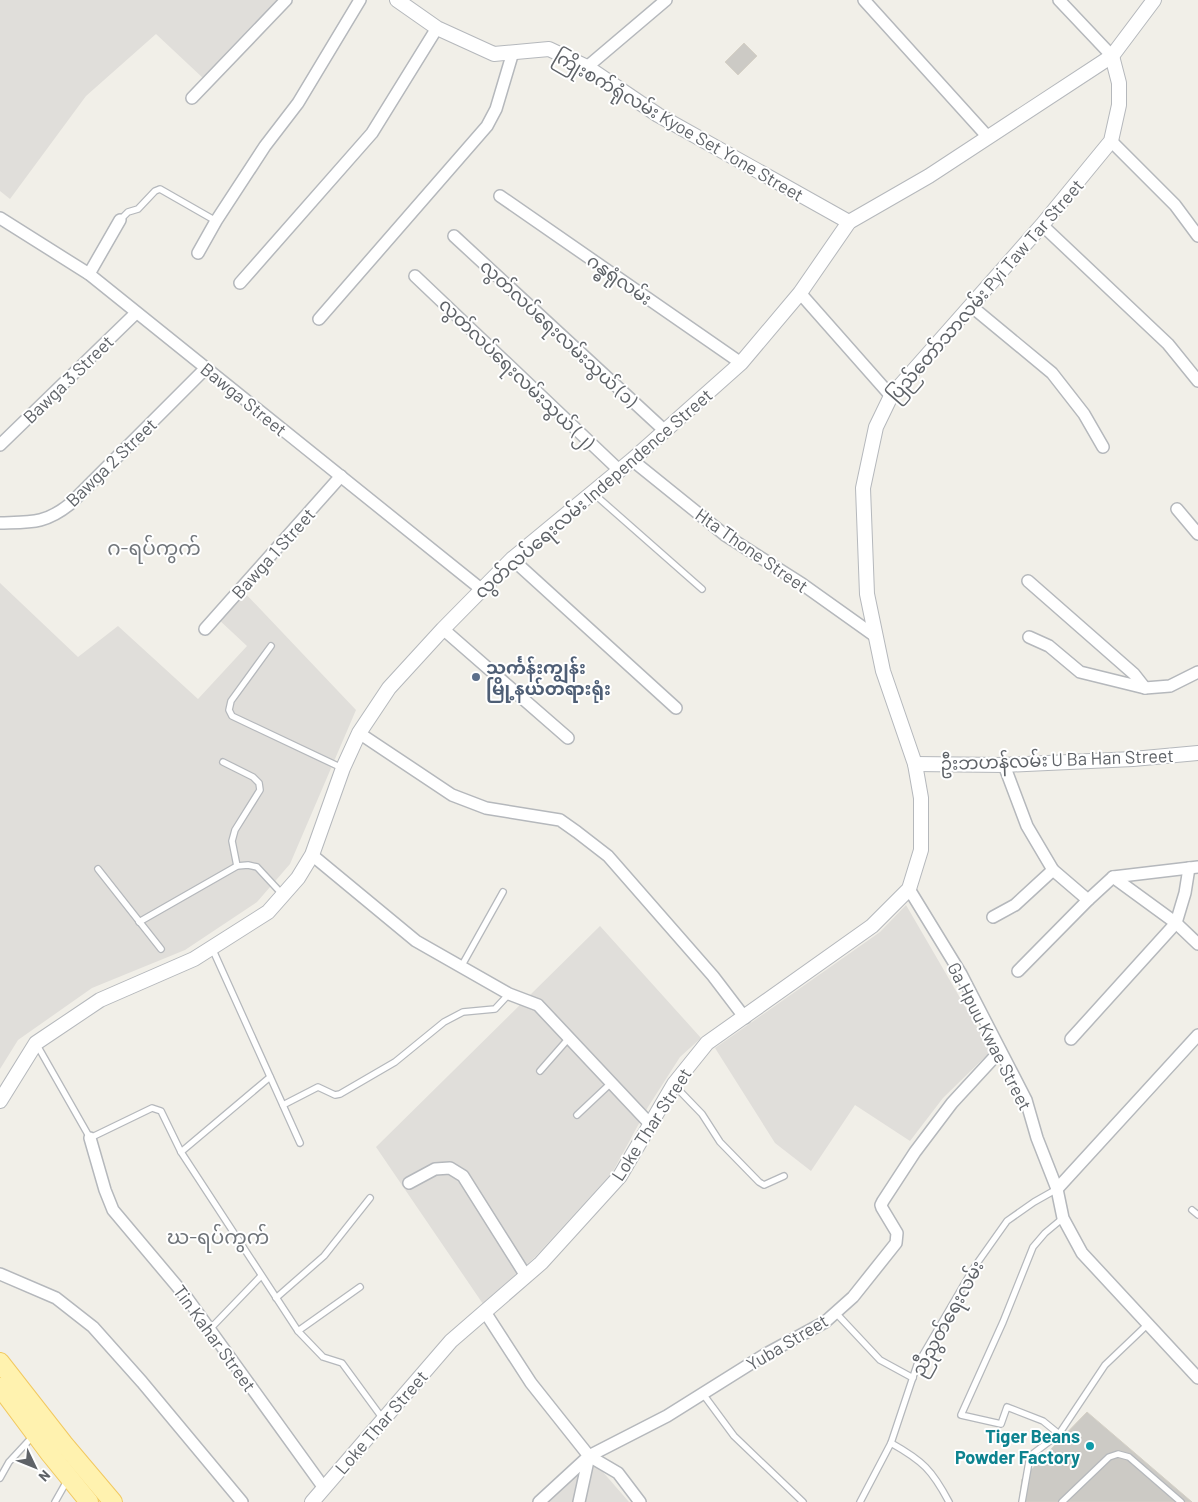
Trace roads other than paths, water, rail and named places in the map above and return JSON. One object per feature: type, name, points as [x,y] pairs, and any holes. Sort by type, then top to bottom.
[{"type":"main road","points":[[0,1362],[64,1444],[113,1502]]},
{"type":"main road","points":[[0,1387],[89,1502]]},
{"type":"street","points":[[192,98],[286,0]]},
{"type":"street","points":[[198,253],[216,221],[265,146],[298,103],[360,0]]},
{"type":"street","points":[[587,67],[666,0]]},
{"type":"street","points":[[864,0],[988,136]]},
{"type":"street","points":[[1059,0],[1112,56]]},
{"type":"street","name":"လွတ်လပ်ရေးလမ်း Independence Street","points":[[0,1101],[36,1043],[100,1000],[194,959],[268,912],[298,878],[312,855],[343,768],[359,733],[389,688],[481,589],[512,559],[632,460],[741,363],[800,294],[849,222],[928,176],[1112,56],[1154,0]]},
{"type":"street","name":"ကြိုးစက်ရုံလမ်း Kyoe Set Yone Street","points":[[404,2],[438,28],[494,54],[549,49],[587,67],[658,115],[849,222]]},
{"type":"street","points":[[240,283],[372,133],[438,28]]},
{"type":"street","points":[[319,319],[487,126],[496,109],[514,52]]},
{"type":"street","name":"ပြည်တော်သာလမ်း Pyi Taw Tar Street","points":[[915,764],[883,671],[867,594],[863,488],[876,427],[891,396],[1042,225],[1111,141],[1119,105],[1119,83],[1112,56]]},
{"type":"street","points":[[1111,141],[1175,205],[1198,236]]},
{"type":"street","name":"ဂန္ဓရုံလမ်း","points":[[500,196],[741,363]]},
{"type":"street","name":"Bawga Street","points":[[0,218],[89,274],[481,589]]},
{"type":"street","points":[[89,274],[120,220]]},
{"type":"street","points":[[1042,225],[1168,344],[1198,381]]},
{"type":"street","name":"လွတ်လပ်ရေးလမ်းသွယ် (၁)","points":[[454,236],[664,430]]},
{"type":"street","name":"လွတ်လပ်ရေးလမ်းသွယ် (၂)","points":[[415,276],[620,470]]},
{"type":"street","points":[[800,294],[891,396]]},
{"type":"street","points":[[971,306],[1052,374],[1084,414],[1103,447]]},
{"type":"street","name":"Bawga 3 Street","points":[[0,445],[136,313]]},
{"type":"street","name":"Bawga 2 Street","points":[[0,523],[41,521],[57,514],[70,504],[206,368]]},
{"type":"street","name":"Hta Thone Street","points":[[632,460],[725,535],[802,584],[875,636]]},
{"type":"street","name":"Bawga 1 Street","points":[[205,629],[341,476]]},
{"type":"street","points":[[1177,509],[1198,534]]},
{"type":"street","points":[[512,559],[676,708]]},
{"type":"street","points":[[1028,581],[1134,674],[1145,688]]},
{"type":"street","points":[[443,629],[568,738]]},
{"type":"street","points":[[1029,637],[1049,646],[1080,672],[1145,688],[1170,686],[1198,672]]},
{"type":"street","points":[[359,733],[452,795],[486,808],[560,820],[577,832],[608,856],[713,976],[744,1018]]},
{"type":"street","name":"ဦးဘဟန်လမ်း U Ba Han Street","points":[[915,764],[1004,765],[1198,754]]},
{"type":"street","points":[[910,890],[921,850],[921,798],[915,764]]},
{"type":"street","points":[[1004,765],[1026,826],[1053,870],[1088,900]]},
{"type":"street","points":[[312,855],[416,941],[509,994],[538,1005],[650,1124]]},
{"type":"street","points":[[1018,971],[1113,877],[1193,868],[1176,923],[1072,1039]]},
{"type":"street","points":[[993,917],[1015,906],[1053,870]]},
{"type":"street","points":[[1113,877],[1176,923],[1198,944]]},
{"type":"street","name":"Loke Thar Street","points":[[312,1502],[451,1341],[541,1263],[620,1176],[674,1084],[707,1043],[872,926],[910,890]]},
{"type":"street","name":"Ga Hpuu Kwae Street","points":[[910,890],[961,974],[1026,1100],[1037,1138],[1057,1189],[1063,1218],[1082,1253],[1198,1378]]},
{"type":"street","points":[[1057,1189],[1198,1035]]},
{"type":"street","name":"Yuba Street","points":[[538,1502],[589,1456],[667,1416],[766,1354],[825,1322],[853,1298],[896,1243],[897,1233],[882,1208],[883,1201],[914,1152],[952,1102],[1000,1051]]},
{"type":"street","name":"Tin Kahar Street","points":[[90,1138],[105,1190],[113,1210],[188,1298],[324,1488]]},
{"type":"street","points":[[409,1183],[434,1169],[450,1168],[463,1176],[526,1276]]},
{"type":"street","points":[[0,1274],[56,1298],[93,1327],[142,1382],[242,1502]]},
{"type":"street","points":[[485,1312],[531,1383],[589,1456],[618,1473],[640,1502]]},
{"type":"street","points":[[578,1502],[589,1456]]},
{"type":"lane","points":[[120,220],[128,212],[138,209],[160,189],[216,221]]},
{"type":"lane","points":[[592,493],[702,589]]},
{"type":"lane","points":[[271,646],[231,701],[228,710],[232,716],[343,768]]},
{"type":"lane","points":[[223,762],[253,777],[259,783],[260,790],[236,830],[232,841],[237,866]]},
{"type":"lane","points":[[140,922],[237,866],[248,865],[257,867],[283,895]]},
{"type":"lane","points":[[98,869],[161,949]]},
{"type":"lane","points":[[461,967],[503,892]]},
{"type":"lane","points":[[212,948],[300,1143]]},
{"type":"lane","points":[[283,1106],[318,1087],[335,1096],[340,1094],[395,1062],[444,1022],[463,1012],[495,1010],[509,994]]},
{"type":"lane","points":[[540,1071],[569,1038]]},
{"type":"lane","points":[[36,1043],[90,1138],[152,1108],[161,1111],[181,1152],[298,1330],[323,1357],[342,1363],[383,1420]]},
{"type":"lane","points":[[181,1152],[270,1077]]},
{"type":"lane","points":[[577,1115],[611,1082]]},
{"type":"lane","points":[[674,1084],[702,1114],[720,1142],[758,1182],[764,1185],[784,1176]]},
{"type":"lane","name":"ညီညွတ်ရေးလမ်း","points":[[860,1502],[891,1444],[917,1365],[973,1269],[1008,1221],[1034,1202],[1057,1189]]},
{"type":"lane","points":[[276,1298],[324,1256],[370,1198]]},
{"type":"lane","points":[[1192,1210],[1198,1215]]},
{"type":"lane","points":[[1059,1434],[1043,1421],[1007,1407],[1001,1424],[961,1415],[1034,1247],[1045,1233],[1063,1218]]},
{"type":"lane","points":[[210,1329],[261,1276]]},
{"type":"lane","points":[[298,1330],[360,1287]]},
{"type":"lane","points":[[835,1312],[880,1360],[912,1378]]},
{"type":"lane","points":[[1022,1502],[1030,1456],[1059,1434],[1105,1365],[1148,1324]]},
{"type":"lane","points":[[703,1394],[734,1436],[803,1502]]},
{"type":"lane","points":[[0,1478],[9,1462],[35,1433]]},
{"type":"lane","points":[[891,1444],[922,1462],[937,1479],[949,1502]]},
{"type":"lane","points":[[1062,1502],[1109,1457],[1118,1454],[1129,1457],[1181,1502]]},
{"type":"lane","points":[[55,1502],[69,1477]]},
{"type":"place","name":"သင်္ကန်းကျွန်း မြို့နယ်တရားရုံး","points":[[476,677]]},
{"type":"place","name":"Tiger Beans Powder Factory","points":[[1090,1446]]},
{"type":"district","name":"ဂ-ရပ်ကွက်","points":[[154,547]]},
{"type":"district","name":"ဃ-ရပ်ကွက်","points":[[218,1236]]}]
